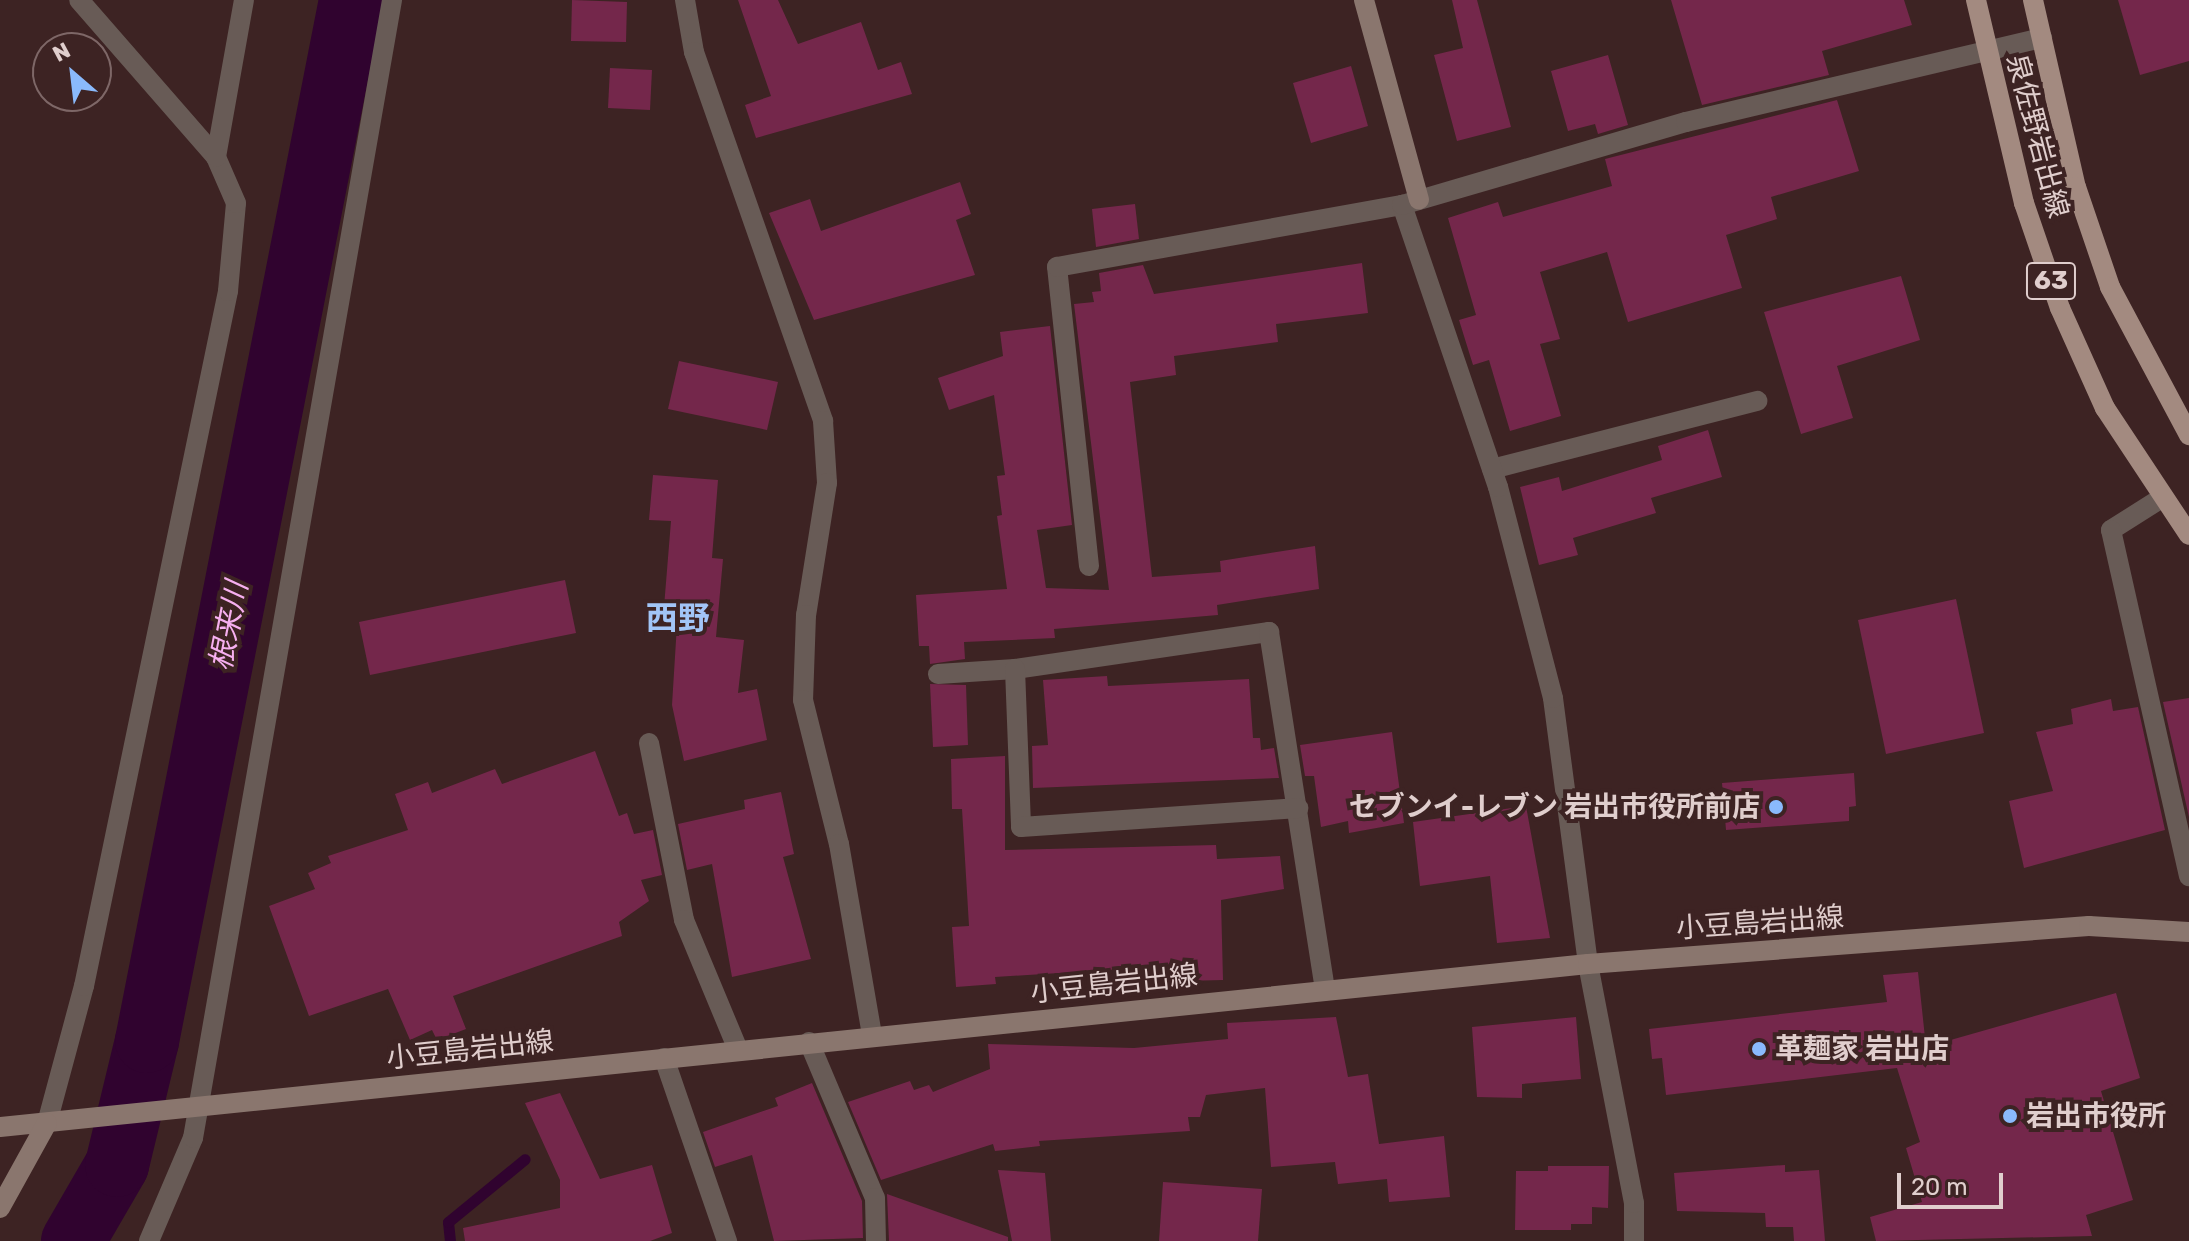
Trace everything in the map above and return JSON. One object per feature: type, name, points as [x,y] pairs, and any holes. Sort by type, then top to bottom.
[{"type":"main road","points":[[1364,0],[1411,203]]},
{"type":"main road","name":"泉佐野岩出線","points":[[1976,0],[1985,51],[2024,203],[2060,308],[2105,408],[2160,499],[2189,535]]},
{"type":"main road","name":"泉佐野岩出線","points":[[2033,0],[2076,187],[2110,287],[2189,435]]},
{"type":"main road","name":"小豆島岩出線","points":[[0,1127],[1588,964],[2089,926],[2189,932]]},
{"type":"main road","points":[[0,1208],[47,1123]]},
{"type":"street","points":[[47,1123],[84,986],[228,291],[236,203],[216,157],[79,0]]},
{"type":"street","points":[[216,157],[244,0]]},
{"type":"street","points":[[149,1241],[193,1138],[392,0]]},
{"type":"street","points":[[685,0],[694,52],[823,421],[827,483],[806,615],[803,700],[839,844],[872,1036]]},
{"type":"street","points":[[1089,566],[1057,267],[1411,203],[1686,122],[2042,38]]},
{"type":"street","points":[[1411,203],[1492,469],[1553,698],[1588,964],[1612,1062],[1634,1203],[1634,1241]]},
{"type":"street","points":[[1492,469],[1757,401]]},
{"type":"street","points":[[2160,499],[2111,530],[2189,876]]},
{"type":"street","points":[[938,674],[1015,669],[1269,632],[1325,991]]},
{"type":"street","points":[[1015,669],[1021,827],[1298,808]]},
{"type":"street","points":[[649,743],[684,920],[738,1050]]},
{"type":"street","points":[[809,1042],[875,1198],[876,1241]]},
{"type":"street","points":[[664,1058],[727,1241]]},
{"type":"building","points":[[572,0],[627,2],[626,42],[571,41]]},
{"type":"building","points":[[738,0],[778,0],[798,44],[861,22],[878,70],[901,62],[912,94],[756,138],[745,105],[771,96]]},
{"type":"building","points":[[1452,0],[1477,0],[1511,127],[1457,141],[1434,55],[1463,48]]},
{"type":"building","points":[[1671,0],[1904,0],[1912,25],[1822,51],[1829,75],[1702,105]]},
{"type":"building","points":[[2118,0],[2189,0],[2189,61],[2140,75]]},
{"type":"building","points":[[1608,55],[1628,125],[1598,134],[1595,124],[1568,131],[1551,71]]},
{"type":"building","points":[[1351,66],[1368,126],[1311,143],[1293,83]]},
{"type":"building","points":[[610,68],[652,70],[650,110],[608,108]]},
{"type":"building","points":[[1837,100],[1859,171],[1771,197],[1777,219],[1726,235],[1742,288],[1628,322],[1607,252],[1540,272],[1560,339],[1540,344],[1561,416],[1510,431],[1489,360],[1473,365],[1459,320],[1476,315],[1448,218],[1498,202],[1503,217],[1612,186],[1605,159]]},
{"type":"building","points":[[960,182],[971,214],[956,220],[975,275],[814,320],[769,213],[810,199],[821,231]]},
{"type":"building","points":[[1135,204],[1139,239],[1096,247],[1092,209]]},
{"type":"building","points":[[1362,263],[1368,313],[1276,324],[1278,342],[1174,356],[1176,375],[1130,382],[1152,577],[1221,572],[1220,561],[1315,546],[1319,589],[1217,605],[1218,615],[1054,629],[1055,638],[964,642],[965,659],[930,664],[929,646],[919,646],[916,595],[1007,589],[997,516],[1002,515],[997,476],[1005,475],[994,395],[949,410],[938,378],[1003,356],[1000,332],[1050,326],[1072,525],[1037,530],[1046,588],[1109,590],[1074,304],[1094,302],[1092,292],[1101,291],[1099,273],[1143,265],[1154,294]]},
{"type":"building","points":[[1901,276],[1920,340],[1837,366],[1853,418],[1801,434],[1764,312]]},
{"type":"building","points":[[679,361],[778,382],[767,430],[668,409]]},
{"type":"building","points":[[1708,430],[1722,477],[1651,498],[1656,513],[1573,538],[1578,555],[1539,565],[1520,487],[1559,477],[1562,491],[1662,460],[1658,446]]},
{"type":"building","points":[[653,475],[718,480],[712,558],[723,559],[716,637],[744,640],[738,693],[757,689],[767,740],[684,761],[672,705],[678,608],[664,607],[671,521],[649,520]]},
{"type":"building","points":[[565,580],[576,633],[370,675],[359,622]]},
{"type":"building","points":[[1956,599],[1984,733],[1886,754],[1858,620]]},
{"type":"building","points":[[1107,676],[1108,686],[1249,679],[1253,738],[1260,738],[1261,750],[1274,748],[1279,778],[1033,788],[1032,746],[1048,745],[1043,680]]},
{"type":"building","points":[[930,684],[966,685],[968,745],[933,747]]},
{"type":"building","points":[[2189,698],[2189,817],[2163,702]]},
{"type":"building","points":[[2111,699],[2113,711],[2138,707],[2165,830],[2024,868],[2009,801],[2053,791],[2036,732],[2073,724],[2071,709]]},
{"type":"building","points":[[1392,732],[1404,823],[1349,833],[1348,821],[1321,827],[1314,776],[1305,776],[1300,745]]},
{"type":"building","points":[[595,751],[619,816],[627,813],[634,834],[653,830],[662,875],[641,880],[649,901],[619,922],[622,936],[453,996],[466,1029],[437,1040],[432,1030],[410,1040],[388,989],[309,1016],[269,906],[315,889],[308,873],[331,863],[328,856],[408,830],[395,794],[428,782],[432,793],[495,769],[502,784]]},
{"type":"building","points":[[1005,756],[1005,850],[1216,845],[1217,859],[1280,856],[1284,889],[1221,900],[1223,980],[1183,981],[1183,968],[1138,968],[995,977],[996,984],[956,987],[952,927],[969,926],[962,809],[952,809],[951,759]]},
{"type":"building","points":[[1854,773],[1856,806],[1849,807],[1849,821],[1726,830],[1722,783]]},
{"type":"building","points":[[781,792],[794,854],[783,857],[811,959],[732,977],[712,864],[687,870],[678,824],[745,809],[744,800]]},
{"type":"building","points":[[1526,806],[1550,938],[1497,943],[1490,876],[1420,886],[1413,822]]},
{"type":"building","name":"岩出市役所","points":[[1918,972],[1926,1047],[2116,993],[2140,1078],[2101,1091],[2133,1200],[2086,1215],[2092,1236],[1876,1241],[1870,1217],[1922,1202],[1906,1148],[1920,1142],[1897,1068],[1666,1095],[1662,1058],[1652,1059],[1649,1029],[1887,1002],[1883,975]]},
{"type":"building","points":[[1336,1017],[1348,1077],[1368,1074],[1379,1144],[1444,1136],[1450,1197],[1389,1202],[1387,1179],[1338,1184],[1335,1162],[1271,1167],[1265,1088],[1206,1095],[1200,1117],[1188,1117],[1190,1131],[1039,1141],[1040,1146],[995,1151],[993,1144],[881,1180],[848,1102],[910,1081],[914,1090],[929,1085],[933,1092],[990,1069],[988,1044],[1134,1048],[1228,1039],[1227,1023]]},
{"type":"building","points":[[1576,1017],[1581,1079],[1522,1084],[1522,1098],[1477,1097],[1472,1027]]},
{"type":"building","points":[[812,1083],[862,1201],[863,1238],[774,1241],[752,1155],[715,1167],[703,1132],[778,1106],[775,1098]]},
{"type":"building","points":[[560,1093],[600,1179],[652,1165],[672,1233],[650,1241],[465,1241],[463,1228],[560,1208],[560,1180],[525,1103]]},
{"type":"building","points":[[1785,1165],[1785,1172],[1819,1170],[1825,1241],[1794,1241],[1793,1227],[1766,1227],[1765,1213],[1677,1211],[1674,1173]]},
{"type":"building","points":[[1548,1166],[1609,1166],[1608,1208],[1592,1207],[1592,1224],[1571,1224],[1571,1230],[1515,1230],[1516,1171],[1548,1171]]},
{"type":"building","points":[[998,1170],[1045,1173],[1051,1241],[1012,1241]]},
{"type":"building","points":[[1163,1182],[1262,1189],[1258,1241],[1159,1241]]},
{"type":"building","points":[[887,1194],[1008,1237],[1008,1241],[889,1241]]},
{"type":"waterway","name":"根来川","points":[[73,1241],[117,1165],[147,1041],[351,0]]},
{"type":"waterway","points":[[450,1241],[448,1222],[525,1159]]},
{"type":"place","name":"セブンイ-レブン 岩出市役所前店","points":[[1776,807]]},
{"type":"place","name":"革麺家 岩出店","points":[[1759,1049]]},
{"type":"place","name":"岩出市役所","points":[[2010,1116]]},
{"type":"district","name":"西野","points":[[678,618]]}]
